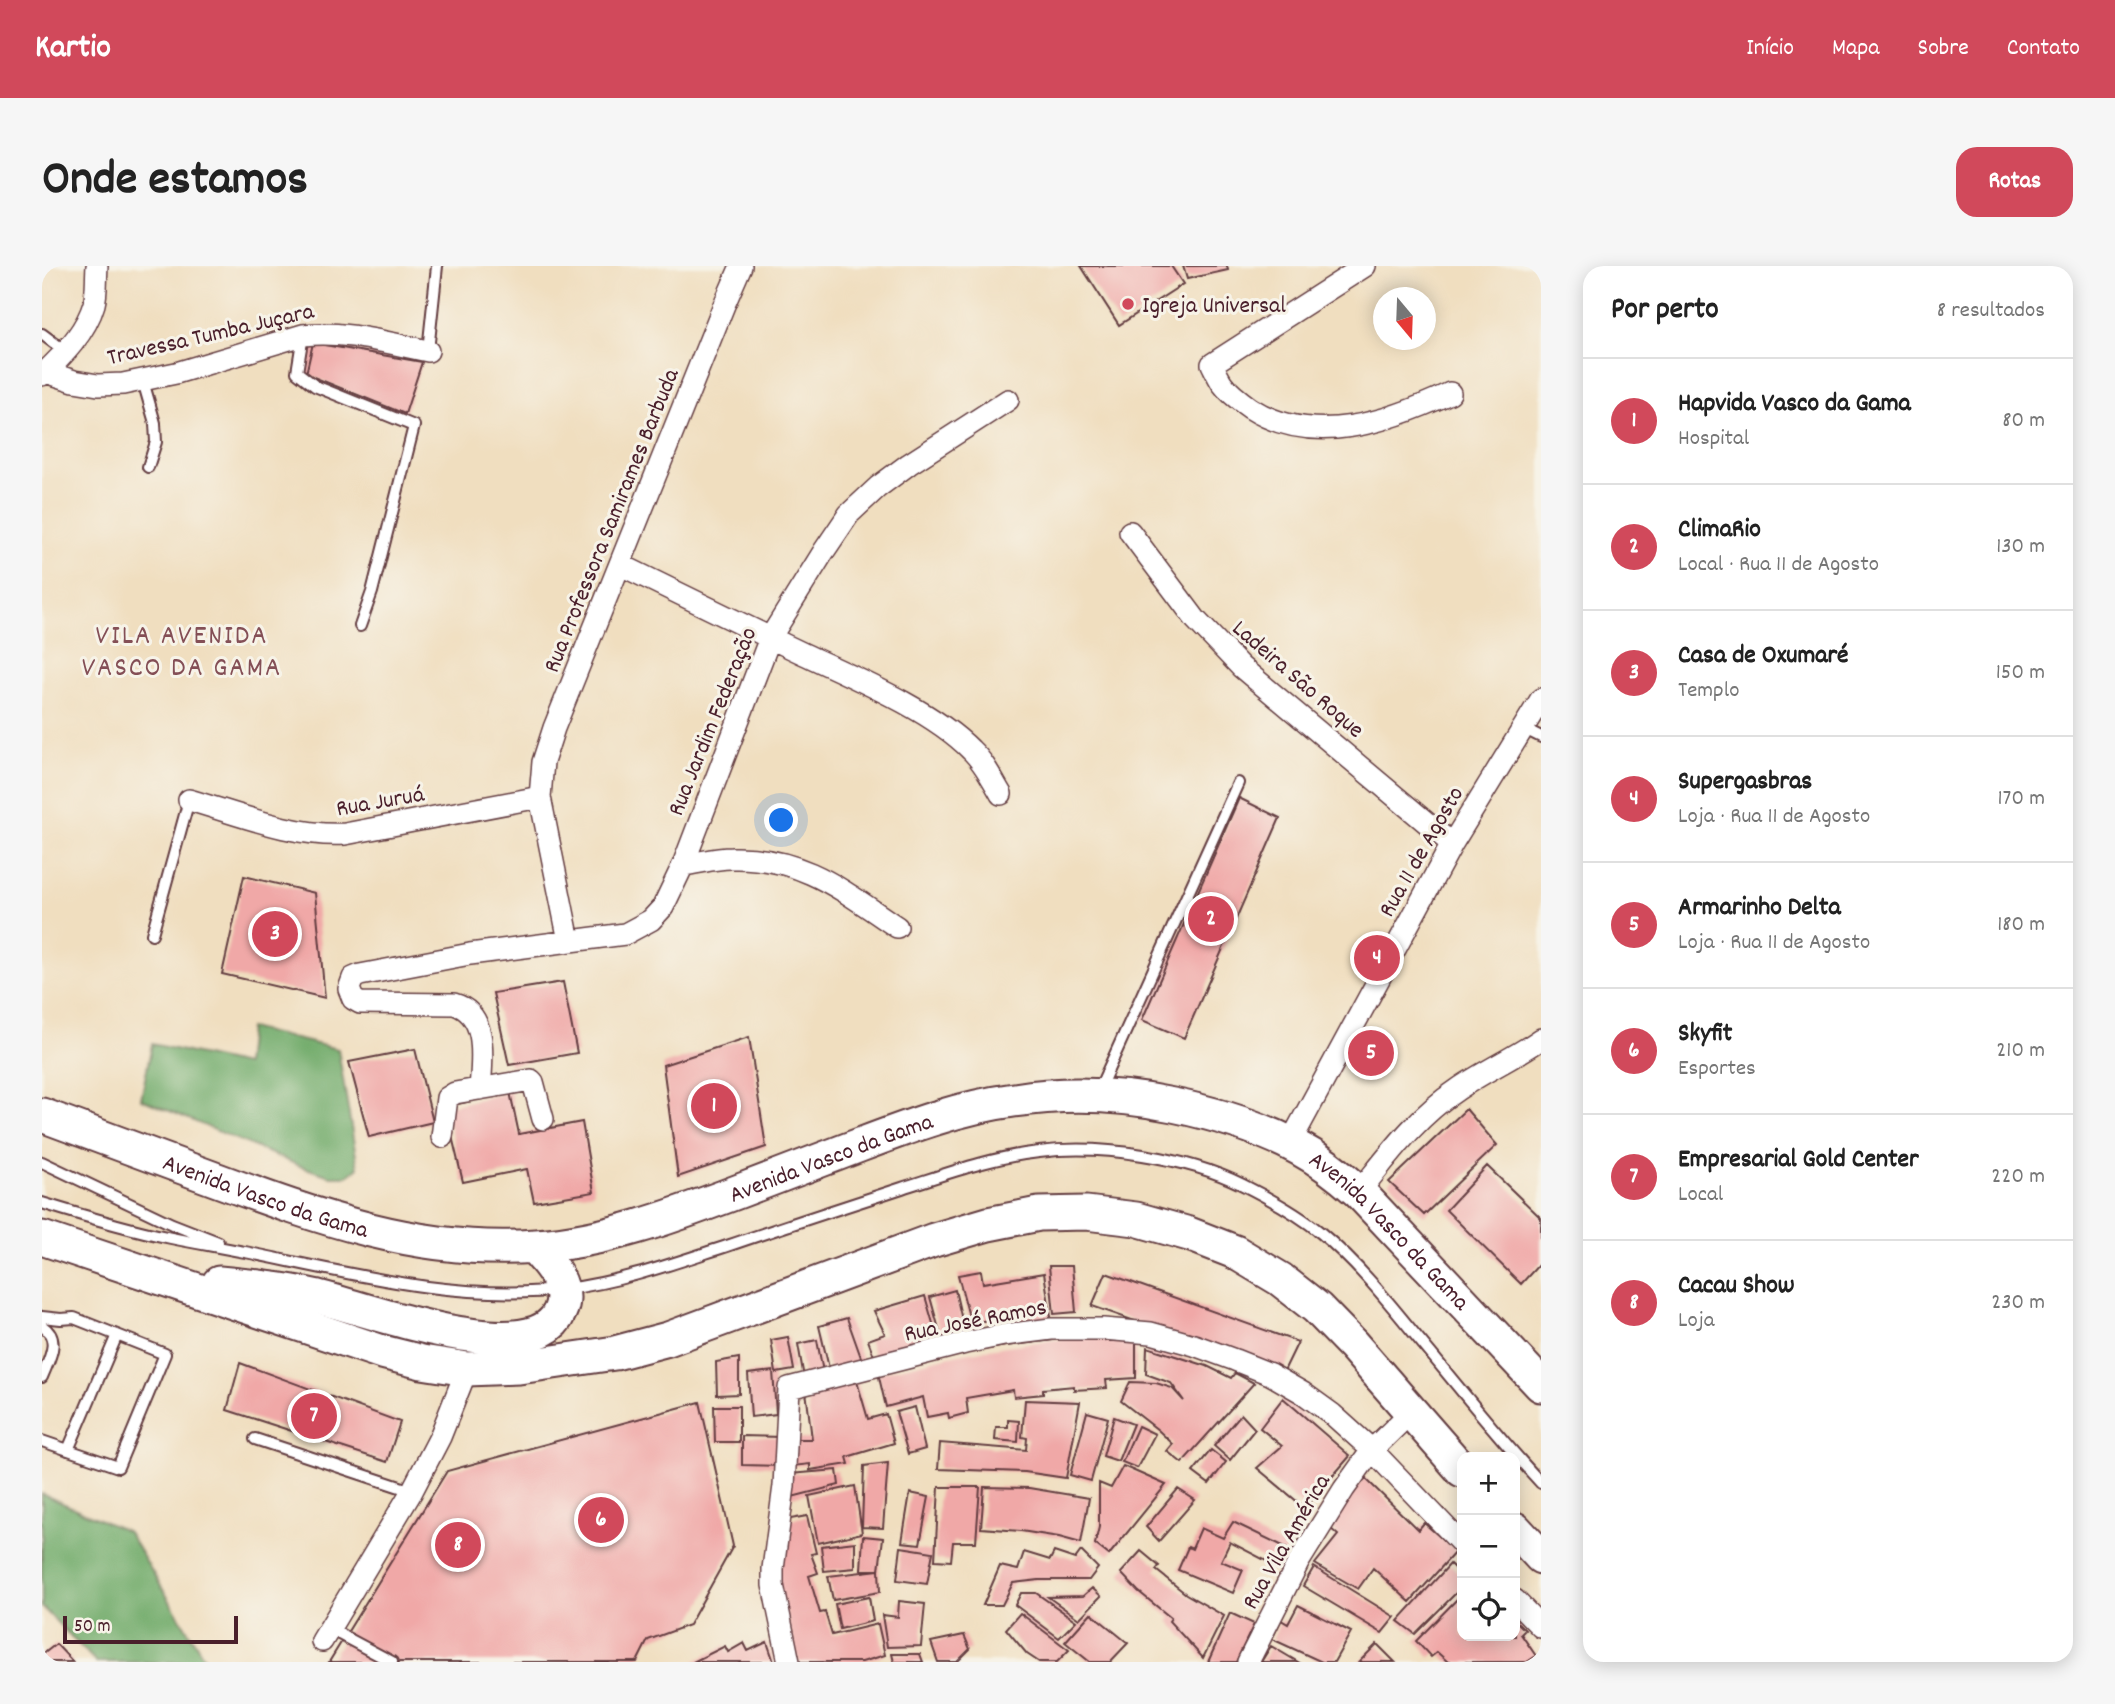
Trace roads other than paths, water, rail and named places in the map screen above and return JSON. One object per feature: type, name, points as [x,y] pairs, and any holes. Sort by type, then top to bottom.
[{"type":"main road","name":"Avenida Vasco da Gama","points":[[42,1115],[264,1198],[370,1231],[458,1246],[534,1247],[570,1243],[638,1227],[693,1209],[906,1128],[964,1110],[1012,1100],[1097,1095],[1147,1100],[1241,1122],[1290,1143],[1326,1165],[1359,1192],[1541,1385]]},
{"type":"main road","points":[[42,1238],[382,1352],[467,1369],[519,1367],[615,1353],[668,1339],[934,1240],[988,1224],[1039,1214],[1086,1213],[1136,1219],[1189,1234],[1234,1252],[1280,1279],[1317,1308],[1353,1345],[1457,1463]]},
{"type":"main road","points":[[158,1276],[312,1295],[454,1334],[513,1336],[550,1326],[563,1305],[562,1290],[556,1274],[549,1262],[534,1247]]},
{"type":"main road","points":[[1520,1535],[1541,1558]]},
{"type":"street","points":[[44,373],[75,341],[86,322],[94,303],[97,266]]},
{"type":"street","name":"Rua Professora Samirames Barbuda","points":[[540,797],[544,762],[554,728],[741,266]]},
{"type":"street","points":[[1365,266],[1212,364],[1223,384],[1240,401],[1283,424],[1330,429],[1382,420],[1421,407],[1450,393]]},
{"type":"street","name":"Travessa Tumba Juçara","points":[[44,373],[98,385],[123,384],[143,381],[303,335],[320,333],[428,351]]},
{"type":"street","name":"Rua Jardim Federação","points":[[480,1089],[481,1035],[467,1009],[454,1003],[360,1003],[350,994],[350,982],[360,975],[458,956],[625,933],[651,920],[663,907],[683,865],[770,638],[849,514],[878,487],[909,464],[1008,400]]},
{"type":"street","name":"Ladeira São Roque","points":[[1130,532],[1196,621],[1241,667],[1452,844]]},
{"type":"street","points":[[621,565],[854,677],[910,707],[943,727],[971,749],[1001,794]]},
{"type":"street","name":"Rua 11 de Agosto","points":[[1290,1143],[1452,844],[1532,733],[1541,699]]},
{"type":"street","points":[[540,797],[569,941]]},
{"type":"street","name":"Rua Juruá","points":[[189,800],[282,827],[326,835],[345,834],[540,797]]},
{"type":"street","points":[[683,865],[730,858],[791,865],[814,873],[897,927]]},
{"type":"street","points":[[1359,1192],[1423,1115],[1456,1090],[1541,1039]]},
{"type":"street","points":[[442,1137],[447,1098],[455,1093],[531,1080],[543,1119]]},
{"type":"street","name":"Rua José Ramos","points":[[789,1662],[772,1569],[784,1486],[789,1388],[1004,1335],[1051,1329],[1151,1333],[1195,1345],[1270,1374],[1332,1414],[1373,1450],[1457,1539]]},
{"type":"street","points":[[326,1635],[412,1491],[440,1437],[467,1369]]},
{"type":"street","name":"Rua Vila América","points":[[1248,1662],[1298,1563],[1344,1489],[1373,1450],[1411,1412]]},
{"type":"street","points":[[1520,1605],[1541,1627]]},
{"type":"lane","points":[[428,351],[437,266]]},
{"type":"lane","points":[[42,334],[65,351]]},
{"type":"lane","points":[[303,335],[297,372],[304,379],[315,386],[414,426],[372,592],[360,626]]},
{"type":"lane","points":[[143,381],[155,423],[156,442],[148,467]]},
{"type":"lane","points":[[1097,1095],[1238,783]]},
{"type":"lane","points":[[152,934],[189,800]]},
{"type":"lane","points":[[42,1202],[169,1238],[353,1275],[409,1284],[514,1292],[562,1290],[601,1284],[651,1271],[931,1178],[989,1162],[1039,1152],[1089,1150],[1142,1155],[1192,1166],[1240,1183],[1318,1230],[1374,1285],[1541,1483]]},
{"type":"lane","points":[[42,1162],[172,1224],[244,1251]]},
{"type":"lane","points":[[42,1317],[74,1318],[165,1354],[118,1467],[42,1441]]},
{"type":"lane","points":[[42,1326],[47,1329],[54,1344],[42,1377]]},
{"type":"lane","points":[[68,1450],[117,1335]]},
{"type":"lane","points":[[255,1439],[412,1491]]},
{"type":"lane","points":[[326,1635],[392,1662]]},
{"type":"place","name":"Igreja Universal","points":[[1128,304]]},
{"type":"place","name":"ClimaRio","points":[[1211,919]]},
{"type":"place","name":"Casa de Oxumaré","points":[[275,934]]},
{"type":"place","name":"Supergasbras","points":[[1377,958]]},
{"type":"place","name":"Armarinho Delta","points":[[1371,1053]]},
{"type":"place","name":"Hapvida Vasco da Gama","points":[[714,1106]]},
{"type":"place","name":"Empresarial Gold Center","points":[[314,1416]]},
{"type":"place","name":"Skyfit","points":[[601,1520]]},
{"type":"place","name":"Cacau Show","points":[[458,1545]]},
{"type":"district","name":"VILA AVENIDA VASCO DA GAMA","points":[[182,649]]}]
